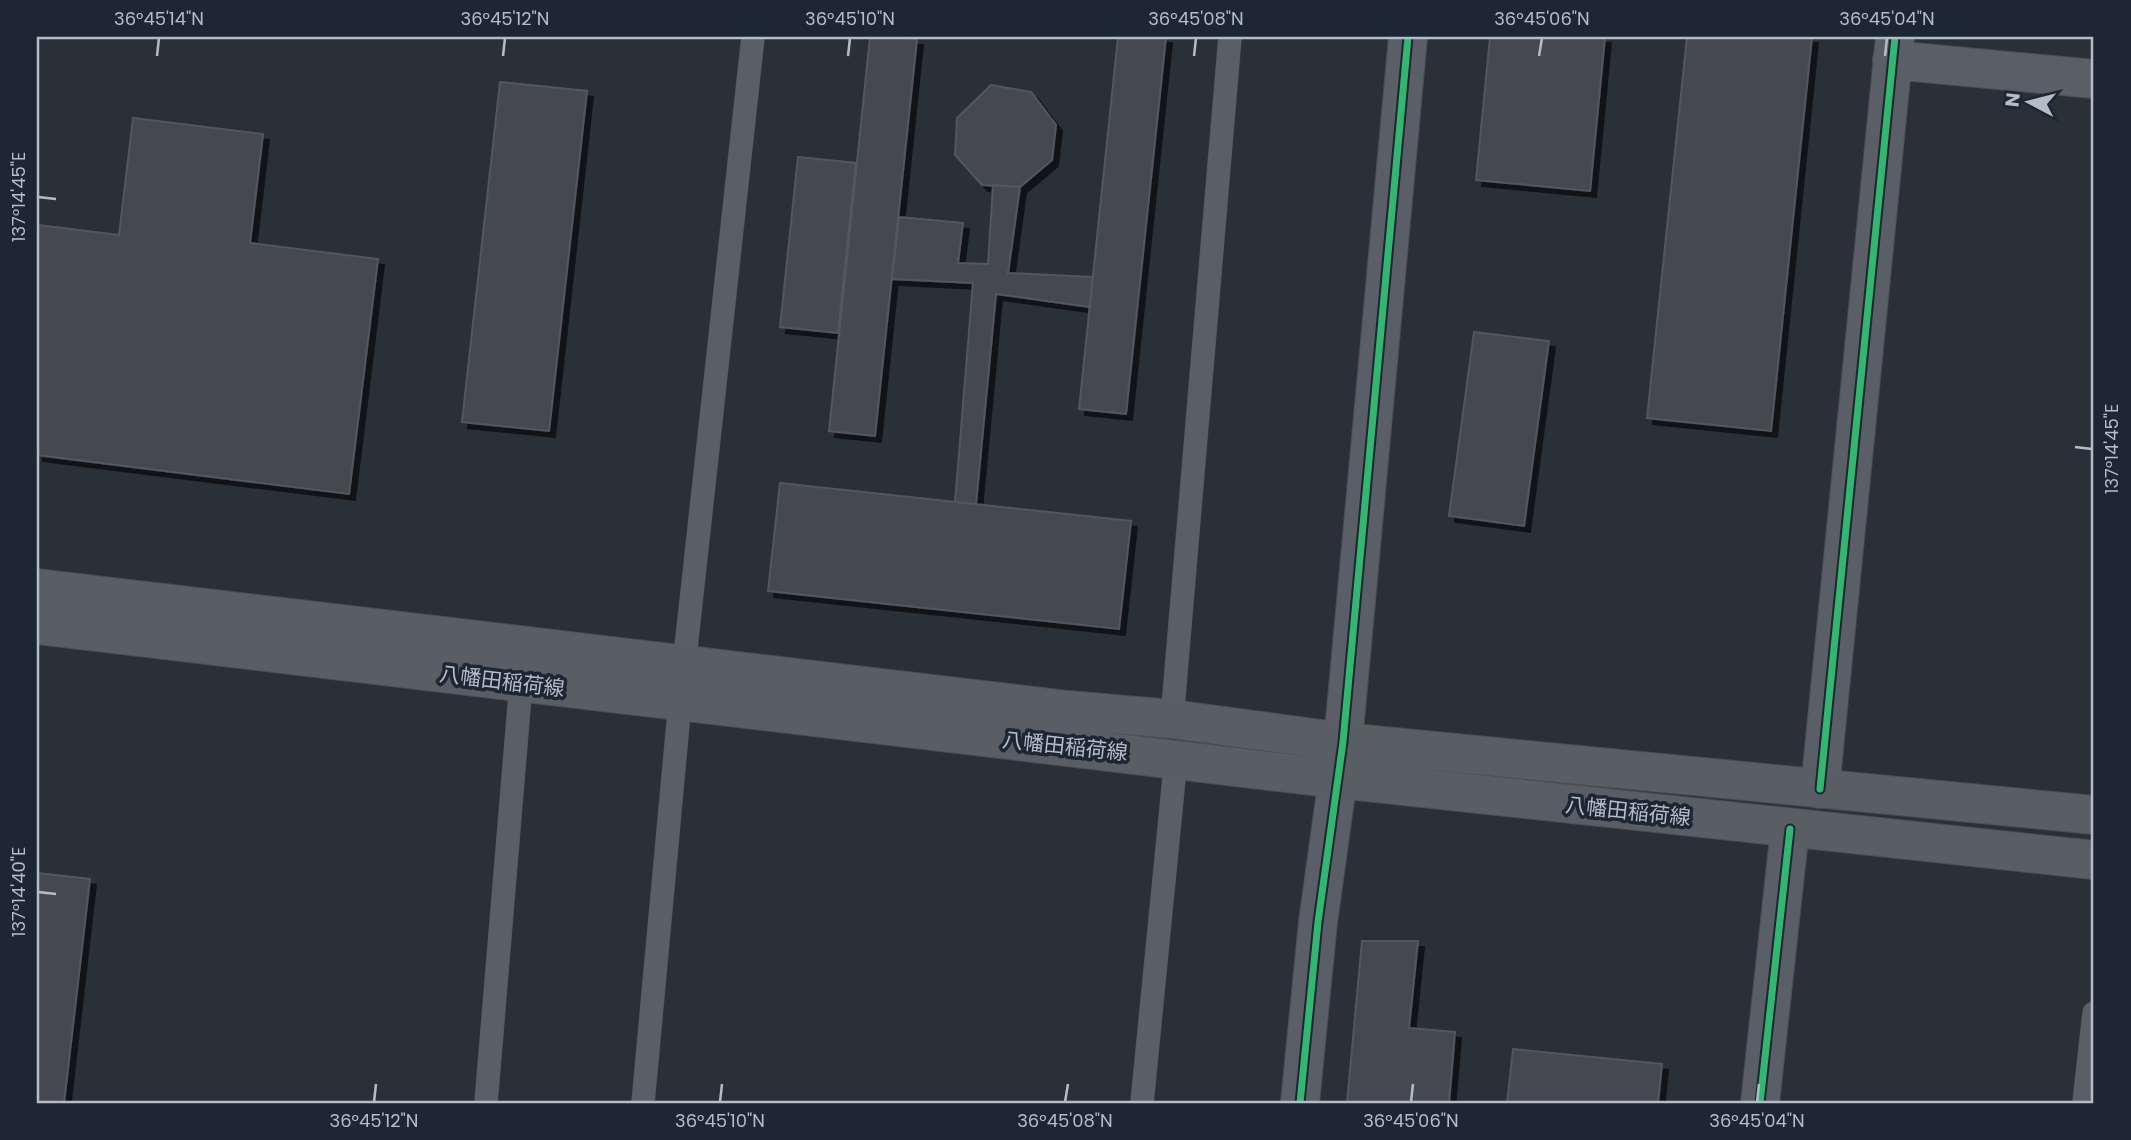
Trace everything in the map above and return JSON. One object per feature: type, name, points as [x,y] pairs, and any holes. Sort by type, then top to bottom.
[{"type":"main road","name":"八幡田稲荷線","points":[[37,588],[1068,710],[1172,719],[1340,761],[1790,829],[2094,860]]},
{"type":"main road","name":"八幡田稲荷線","points":[[37,625],[1176,758],[1340,761],[1820,789],[2094,815]]},
{"type":"street","points":[[1300,1103],[1318,922],[1340,761],[1408,37]]},
{"type":"street","points":[[1820,789],[1893,48],[2094,79]]},
{"type":"street","points":[[1760,1103],[1790,829]]},
{"type":"lane","points":[[643,1103],[680,702],[753,37]]},
{"type":"lane","points":[[1172,719],[1230,37]]},
{"type":"lane","points":[[486,1103],[521,683]]},
{"type":"lane","points":[[1142,1103],[1176,758]]},
{"type":"lane","points":[[2084,1103],[2094,1013]]},
{"type":"building","points":[[870,37],[917,39],[875,436],[829,431]]},
{"type":"building","points":[[1118,37],[1166,37],[1126,414],[1079,409]]},
{"type":"building","points":[[1490,37],[1605,37],[1590,191],[1476,180]]},
{"type":"building","points":[[1687,37],[1812,37],[1771,431],[1647,418]]},
{"type":"building","points":[[500,82],[587,91],[549,431],[462,422]]},
{"type":"building","points":[[991,85],[1031,92],[1056,125],[1052,160],[1020,187],[982,185],[955,155],[957,118]]},
{"type":"building","points":[[133,118],[263,134],[250,243],[378,259],[349,494],[37,455],[37,225],[119,235]]},
{"type":"building","points":[[798,157],[856,163],[838,333],[780,327]]},
{"type":"building","points":[[993,185],[1020,187],[1008,273],[1093,277],[1090,307],[996,294],[976,504],[955,502],[973,283],[892,279],[899,217],[963,223],[958,263],[988,264]]},
{"type":"building","points":[[1474,332],[1549,341],[1524,526],[1449,516]]},
{"type":"building","points":[[780,483],[1131,521],[1119,629],[768,591]]},
{"type":"building","points":[[37,873],[90,879],[64,1103],[37,1103]]},
{"type":"building","points":[[1362,941],[1418,941],[1409,1028],[1455,1032],[1449,1103],[1347,1103]]},
{"type":"building","points":[[1513,1049],[1662,1064],[1658,1103],[1507,1103]]},
{"type":"cycle path","points":[[1300,1103],[1318,922],[1343,742],[1408,37]]},
{"type":"cycle path","points":[[1820,789],[1895,37]]},
{"type":"cycle path","points":[[1760,1103],[1790,829]]}]
